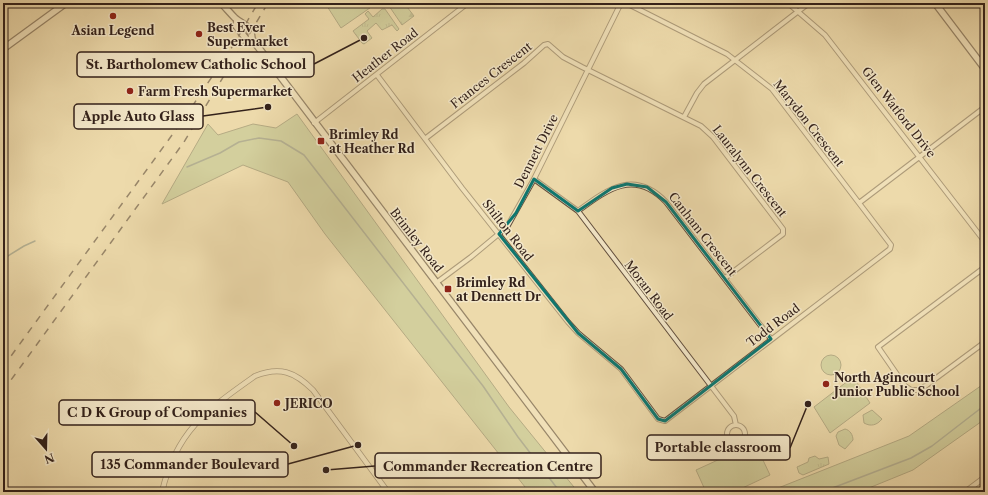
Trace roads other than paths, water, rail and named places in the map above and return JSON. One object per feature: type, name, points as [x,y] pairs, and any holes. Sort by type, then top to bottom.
[{"type":"main road","points":[[3,49],[66,3]]},
{"type":"main road","name":"Brimley Road","points":[[221,3],[237,20],[242,21],[251,32],[252,39],[314,123],[595,492]]},
{"type":"main road","points":[[935,3],[985,69]]},
{"type":"street","name":"Heather Road","points":[[314,123],[468,3]]},
{"type":"street","name":"Dennett Drive","points":[[436,282],[499,234],[513,218],[534,179],[621,3]]},
{"type":"street","name":"Marydon Crescent","points":[[626,3],[675,26],[735,59],[772,89],[891,245]]},
{"type":"street","name":"Glen Watford Drive","points":[[788,3],[825,35],[985,242]]},
{"type":"street","points":[[684,117],[697,93],[704,84],[809,3]]},
{"type":"street","name":"Frances Crescent","points":[[426,138],[528,60],[544,45],[551,45],[563,57],[588,70]]},
{"type":"street","name":"Lauralynn Crescent","points":[[588,70],[701,126],[713,137],[783,229],[783,234],[725,278]]},
{"type":"street","name":"Shilton Road","points":[[377,75],[499,234],[578,333],[621,369],[658,420],[665,421]]},
{"type":"street","points":[[860,203],[985,107]]},
{"type":"street","name":"Moran Road","points":[[534,179],[578,211],[734,416],[736,425]]},
{"type":"street","name":"Canham Crescent","points":[[578,211],[612,188],[627,184],[647,187],[666,202],[771,339]]},
{"type":"street","name":"Todd Road","points":[[665,421],[710,385],[890,249],[891,245]]},
{"type":"street","points":[[985,267],[878,347],[905,386],[911,390],[920,390],[985,342]]},
{"type":"street","points":[[162,492],[172,459],[182,440],[198,420],[255,376],[265,372],[281,371],[302,379],[313,390],[388,492]]},
{"type":"street","name":"Moran Road","points":[[736,425],[741,426],[746,432],[745,437],[739,443],[730,441],[727,434],[730,427],[736,425]]},
{"type":"street","points":[[965,492],[985,477]]},
{"type":"waterway","points":[[187,167],[220,153],[239,142],[259,138],[281,141],[304,155],[483,386],[518,437],[560,492]]},
{"type":"waterway","points":[[3,259],[35,241]]},
{"type":"waterway","points":[[822,492],[911,458],[932,446],[985,405]]},
{"type":"railway","points":[[3,367],[183,120],[232,47],[258,3]]},
{"type":"railway","points":[[3,391],[184,142],[268,3]]},
{"type":"place","name":"Asian Legend","points":[[113,16]]},
{"type":"place","name":"Best Ever Supermarket","points":[[199,34]]},
{"type":"place","name":"St. Bartholomew Catholic School","points":[[364,38]]},
{"type":"place","name":"Farm Fresh Supermarket","points":[[130,91]]},
{"type":"place","name":"Apple Auto Glass","points":[[268,107]]},
{"type":"place","name":"Brimley Rd at Heather Rd","points":[[321,141]]},
{"type":"place","name":"Brimley Rd at Dennett Dr","points":[[448,289]]},
{"type":"place","name":"North Agincourt Junior Public School","points":[[826,384]]},
{"type":"place","name":"JERICO","points":[[277,403]]},
{"type":"place","name":"Portable classroom","points":[[808,404]]},
{"type":"place","name":"135 Commander Boulevard","points":[[358,445]]},
{"type":"place","name":"C D K Group of Companies","points":[[294,446]]},
{"type":"place","name":"Commander Recreation Centre","points":[[326,470]]}]
